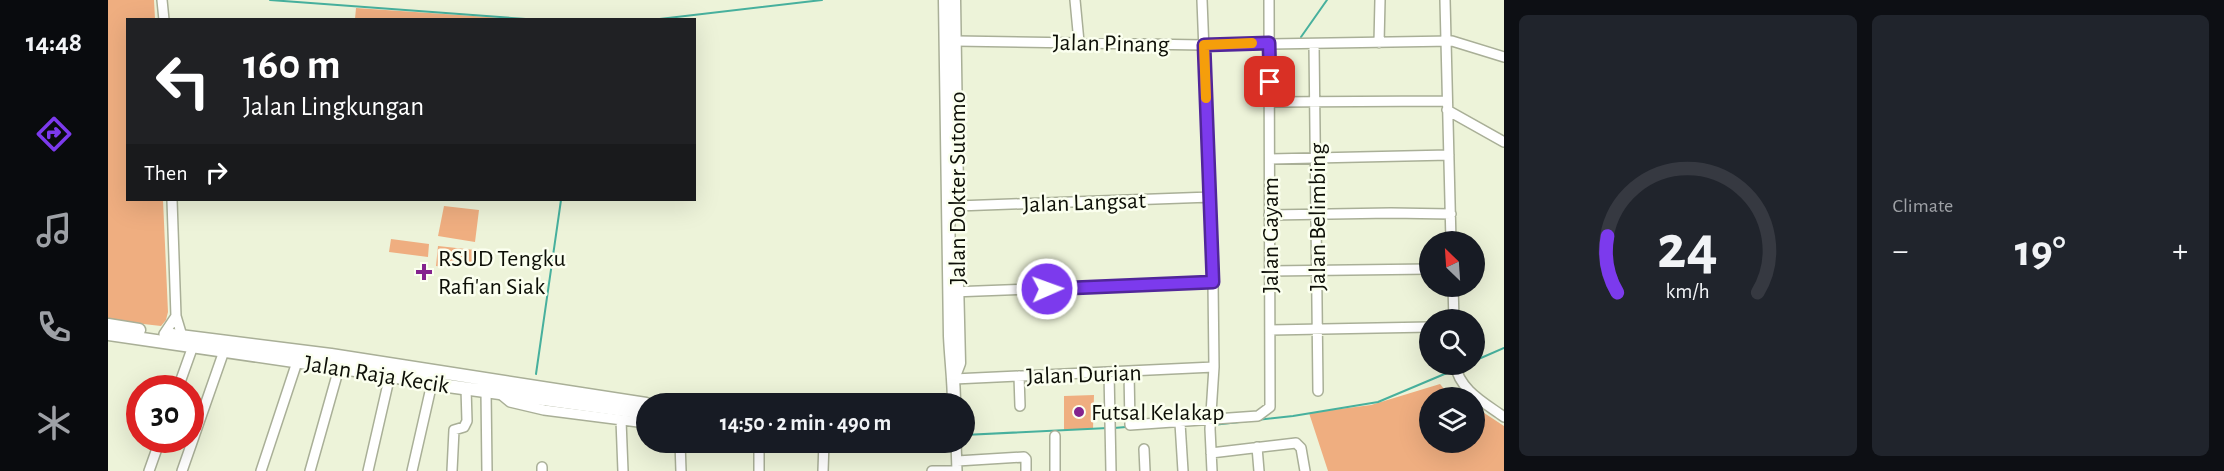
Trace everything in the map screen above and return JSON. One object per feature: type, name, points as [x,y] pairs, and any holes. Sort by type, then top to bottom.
[{"type":"main road","name":"Jalan Dokter Sutomo","points":[[945,0],[953,292],[959,363],[954,377],[954,393]]},
{"type":"main road","name":"Jalan Dokter Sutomo","points":[[953,292],[957,206],[954,0]]},
{"type":"main road","name":"Jalan Raja Kecik","points":[[108,333],[164,334],[331,355],[636,402]]},
{"type":"main road","name":"Jalan Raja Kecik","points":[[108,333],[636,412]]},
{"type":"street","points":[[162,0],[164,18]]},
{"type":"street","points":[[1075,0],[1079,42]]},
{"type":"street","points":[[1202,0],[1213,282],[1214,367],[1210,424],[1212,471]]},
{"type":"street","name":"Jalan Gayam","points":[[1210,424],[1258,416],[1270,407],[1269,0]]},
{"type":"street","points":[[1379,43],[1380,0]]},
{"type":"street","points":[[1445,0],[1451,231]]},
{"type":"street","name":"Jalan Pinang","points":[[956,40],[1204,45],[1457,42],[1504,57]]},
{"type":"street","name":"Jalan Belimbing","points":[[1314,44],[1318,391]]},
{"type":"street","points":[[1270,102],[1316,101],[1447,106],[1504,142]]},
{"type":"street","points":[[1270,159],[1449,155]]},
{"type":"street","name":"Jalan Langsat","points":[[957,206],[1211,197]]},
{"type":"street","points":[[171,201],[176,316],[182,336]]},
{"type":"street","points":[[1269,215],[1451,214]]},
{"type":"street","points":[[1270,271],[1419,269]]},
{"type":"street","points":[[953,292],[1213,282]]},
{"type":"street","points":[[164,334],[176,316]]},
{"type":"street","points":[[1270,330],[1419,327]]},
{"type":"street","points":[[183,375],[193,346]]},
{"type":"street","points":[[182,471],[224,351]]},
{"type":"street","points":[[261,471],[297,362]]},
{"type":"street","name":"Jalan Durian","points":[[954,377],[1214,367]]},
{"type":"street","points":[[310,471],[339,368]]},
{"type":"street","points":[[1109,372],[1111,471]]},
{"type":"street","points":[[1129,372],[1130,425],[1210,424]]},
{"type":"street","points":[[368,471],[390,375]]},
{"type":"street","points":[[1458,375],[1465,388],[1504,417]]},
{"type":"street","points":[[1019,376],[1020,406]]},
{"type":"street","points":[[412,471],[432,383]]},
{"type":"street","points":[[452,471],[454,430],[464,427],[467,422],[466,388]]},
{"type":"street","points":[[487,471],[492,391],[516,404],[636,422]]},
{"type":"street","points":[[621,420],[623,471]]},
{"type":"street","points":[[1180,423],[1183,471]]},
{"type":"street","points":[[1055,436],[1055,471]]},
{"type":"street","points":[[1211,453],[1298,444],[1301,448],[1305,471]]},
{"type":"street","points":[[1257,447],[1259,471]]},
{"type":"street","points":[[1144,449],[1145,471]]},
{"type":"street","points":[[149,471],[155,453]]},
{"type":"street","points":[[680,453],[681,471]]},
{"type":"street","points":[[759,453],[759,471]]},
{"type":"street","points":[[823,471],[824,453]]},
{"type":"street","points":[[932,471],[1024,457],[1026,471]]},
{"type":"shaded area","points":[[108,0],[154,0],[155,18],[126,18],[126,201],[163,201],[168,312],[161,326],[108,320]]},
{"type":"shaded area","points":[[356,8],[504,18],[355,18]]},
{"type":"shaded area","points":[[444,206],[479,210],[475,242],[438,236]]},
{"type":"shaded area","points":[[391,239],[429,244],[428,257],[389,252]]},
{"type":"shaded area","points":[[438,246],[475,250],[473,264],[443,260],[442,267],[436,266]]},
{"type":"shaded area","points":[[1419,390],[1419,453],[1485,453],[1485,414],[1504,426],[1504,471],[1328,471],[1309,413],[1371,405]]},
{"type":"shaded area","name":"Futsal Kelakap","points":[[1094,395],[1093,429],[1064,430],[1064,396]]},
{"type":"waterway","points":[[270,0],[513,18]]},
{"type":"waterway","points":[[668,18],[822,0]]},
{"type":"waterway","points":[[1301,37],[1327,0]]},
{"type":"waterway","points":[[536,374],[561,201]]},
{"type":"waterway","points":[[1485,356],[1504,348]]},
{"type":"waterway","points":[[1213,425],[1293,416],[1378,402],[1442,375]]},
{"type":"waterway","points":[[1195,425],[1207,425]]},
{"type":"waterway","points":[[1114,428],[1126,427]]},
{"type":"waterway","points":[[975,434],[1108,428]]},
{"type":"slow traffic","points":[[1206,98],[1204,45],[1252,43]]},
{"type":"place","name":"RSUD Tengku Rafi'an Siak","points":[[424,272]]},
{"type":"place","name":"Futsal Kelakap","points":[[1079,412]]},
{"type":"route","points":[[1047,289],[1213,282],[1204,45],[1269,43],[1270,82]]}]
